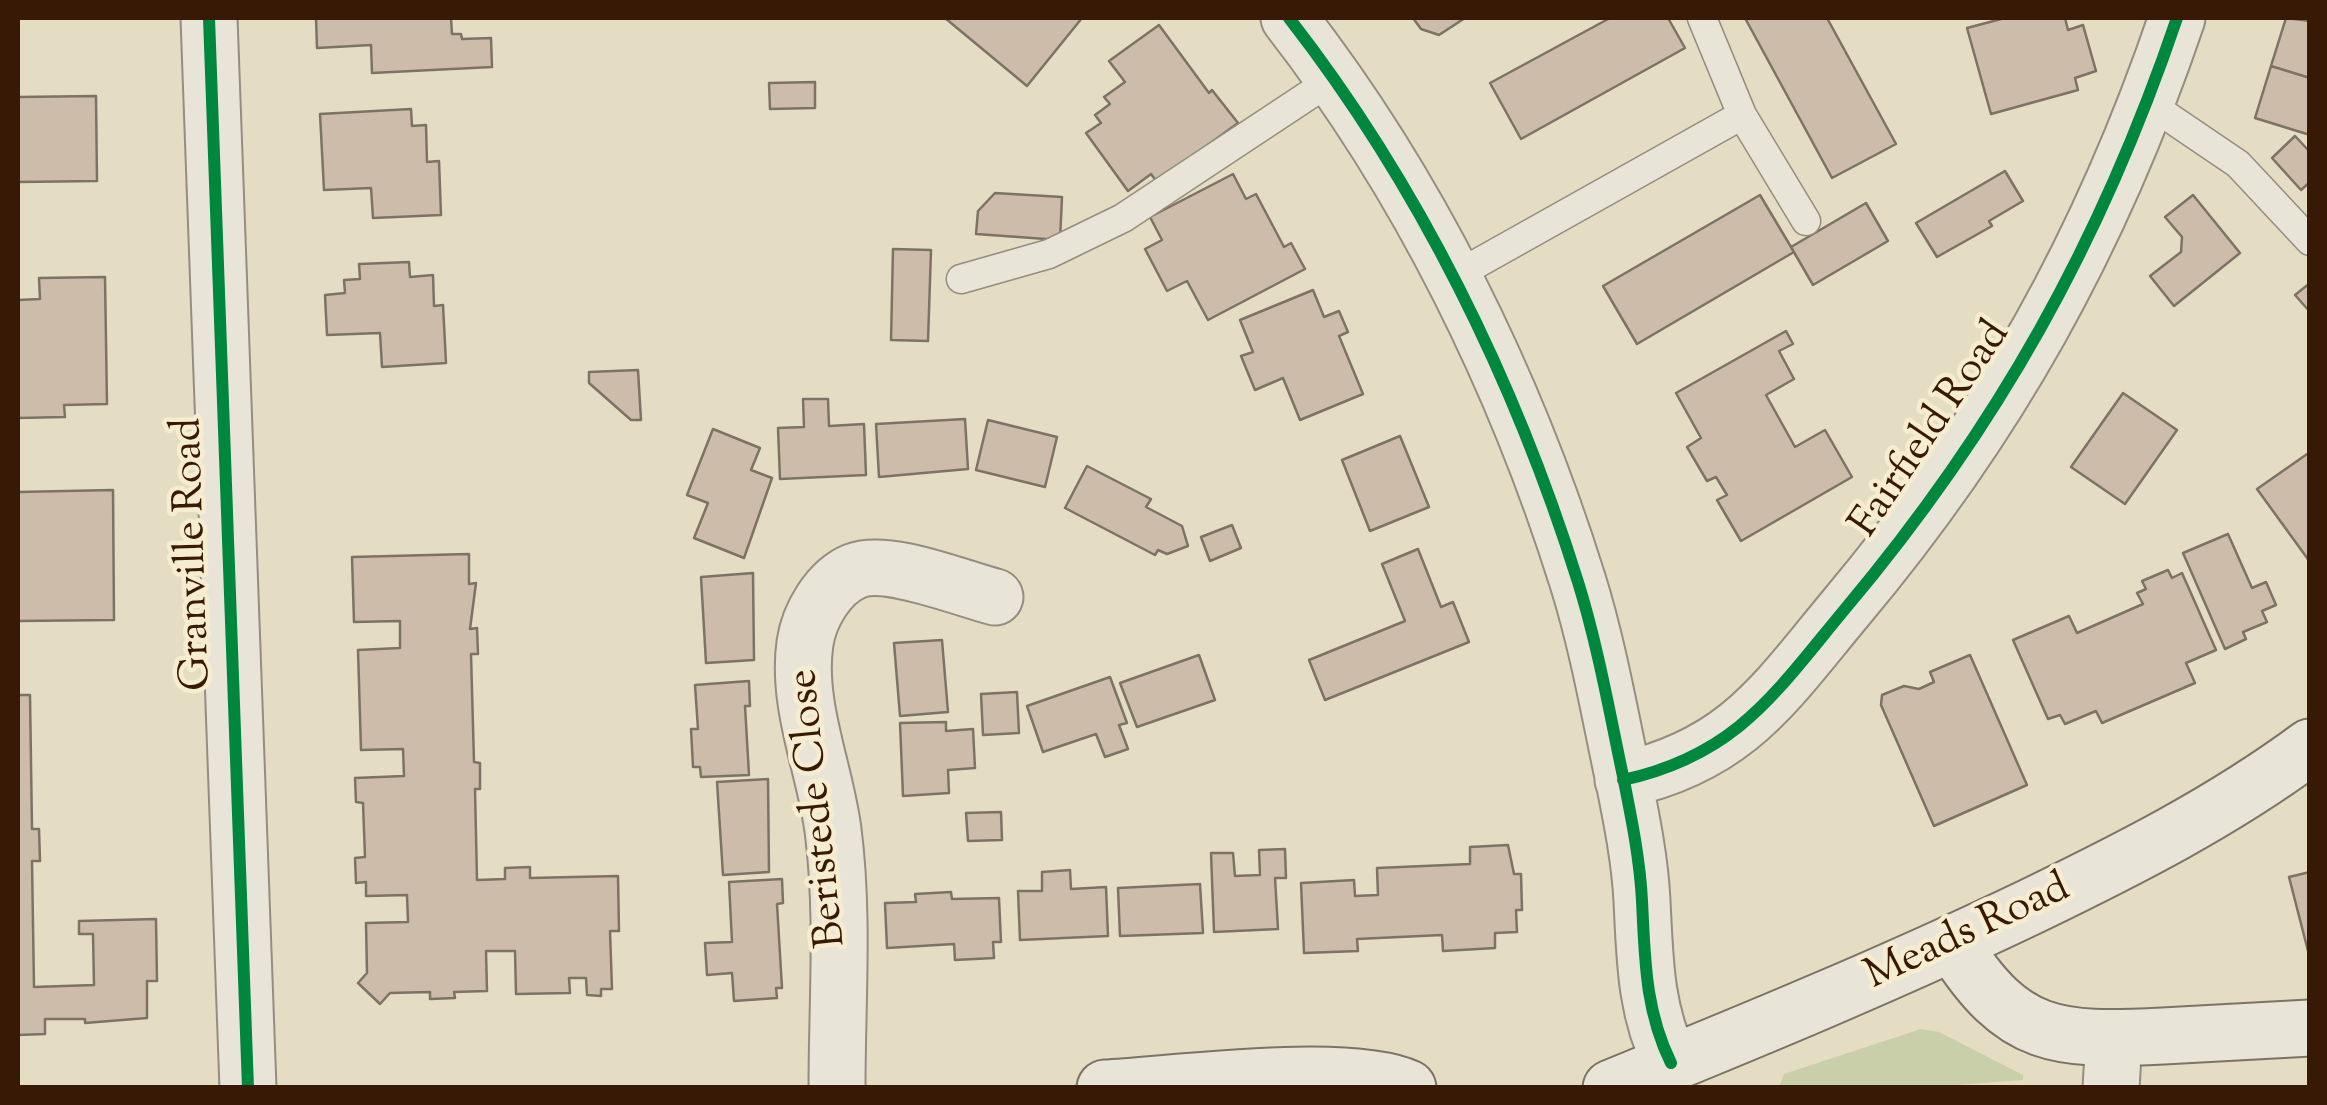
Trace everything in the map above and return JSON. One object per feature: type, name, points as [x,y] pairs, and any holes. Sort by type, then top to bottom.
[{"type":"street","name":"Granville Road","points":[[209,18],[248,1088]]},
{"type":"street","points":[[1290,18],[1336,77],[1453,276],[1523,423],[1580,586],[1624,780],[1642,898],[1644,979],[1654,1028],[1671,1063]]},
{"type":"street","name":"Fairfield Road","points":[[1624,780],[1696,757],[1754,717],[1895,550],[2024,364],[2099,220],[2148,103],[2178,18]]},
{"type":"street","name":"Beristede Close","points":[[837,1088],[838,898],[832,829],[804,680],[805,640],[831,588],[856,570],[888,567],[995,597]]},
{"type":"street","name":"Meads Road","points":[[1610,1088],[1834,1000],[2153,848],[2243,796],[2310,747]]},
{"type":"street","points":[[1953,944],[1997,1002],[2025,1021],[2075,1038],[2112,1063],[2310,1028]]},
{"type":"street","points":[[1105,1088],[1346,1074],[1392,1080],[1408,1088]]},
{"type":"lane","points":[[1702,18],[1742,115],[1806,220]]},
{"type":"lane","points":[[961,279],[1049,254],[1123,218],[1336,77]]},
{"type":"lane","points":[[2148,103],[2238,164],[2310,241]]},
{"type":"lane","points":[[1453,276],[1742,115]]},
{"type":"green space","points":[[1921,1029],[1939,1032],[2023,1075],[2023,1080],[1915,1088],[1779,1087],[1784,1074]]},
{"type":"building","points":[[316,18],[451,18],[452,34],[461,34],[462,39],[491,38],[492,67],[372,73],[371,45],[317,48]]},
{"type":"building","points":[[945,18],[1082,18],[1027,86]]},
{"type":"building","points":[[1413,18],[1465,18],[1439,35],[1421,29]]},
{"type":"building","points":[[1610,18],[1668,18],[1685,48],[1521,139],[1490,83]]},
{"type":"building","points":[[1745,18],[1827,18],[1896,144],[1832,178]]},
{"type":"building","points":[[2005,18],[2065,18],[2068,30],[2083,25],[2096,71],[2075,78],[2078,90],[1991,114],[1967,28]]},
{"type":"building","points":[[2286,18],[2310,21],[2310,78],[2271,66]]},
{"type":"building","points":[[1159,25],[1209,93],[1212,90],[1238,123],[1157,182],[1151,174],[1128,191],[1086,133],[1101,123],[1095,115],[1110,104],[1104,97],[1125,82],[1109,61]]},
{"type":"building","points":[[2271,66],[2310,78],[2310,135],[2255,118]]},
{"type":"building","points":[[815,82],[815,108],[770,109],[769,83]]},
{"type":"building","points":[[96,96],[97,181],[18,182],[18,97]]},
{"type":"building","points":[[411,109],[412,126],[426,125],[427,162],[439,161],[441,215],[373,218],[371,188],[324,190],[320,114]]},
{"type":"building","points":[[2295,136],[2310,152],[2310,182],[2301,190],[2272,158]]},
{"type":"building","points":[[2005,171],[2023,201],[1989,221],[1992,226],[1937,257],[1916,223]]},
{"type":"building","points":[[1233,174],[1246,199],[1256,194],[1284,247],[1291,243],[1305,269],[1208,320],[1187,281],[1167,291],[1145,249],[1162,240],[1150,217]]},
{"type":"building","points":[[995,193],[1062,197],[1060,240],[976,234],[978,211]]},
{"type":"building","points":[[1760,195],[1794,252],[1637,344],[1603,286]]},
{"type":"building","points":[[2193,195],[2240,253],[2174,306],[2150,276],[2181,252],[2182,237],[2165,217]]},
{"type":"building","points":[[1866,203],[1888,241],[1813,285],[1791,247]]},
{"type":"building","points":[[893,249],[931,250],[928,341],[891,340]]},
{"type":"building","points":[[409,262],[410,277],[433,275],[434,306],[443,305],[446,363],[382,367],[380,333],[327,335],[325,295],[345,293],[344,280],[360,279],[359,264]]},
{"type":"building","points":[[105,277],[107,404],[64,405],[65,417],[18,418],[18,300],[40,299],[39,278]]},
{"type":"building","points":[[2310,283],[2310,312],[2295,295]]},
{"type":"building","points":[[1313,290],[1324,317],[1339,311],[1348,332],[1339,336],[1363,394],[1300,420],[1283,378],[1255,390],[1241,356],[1253,352],[1240,320]]},
{"type":"building","points":[[1786,331],[1793,344],[1779,351],[1794,379],[1766,395],[1795,447],[1825,430],[1852,477],[1741,541],[1717,500],[1727,495],[1716,477],[1707,481],[1687,447],[1701,438],[1676,393]]},
{"type":"building","points":[[638,370],[641,420],[631,420],[589,383],[589,372]]},
{"type":"building","points":[[2123,393],[2177,430],[2125,504],[2071,467]]},
{"type":"building","points":[[803,399],[828,399],[829,426],[864,424],[866,475],[780,479],[778,428],[804,427]]},
{"type":"building","points":[[965,419],[968,469],[879,477],[876,424]]},
{"type":"building","points":[[988,420],[1057,437],[1045,487],[976,470]]},
{"type":"building","points":[[713,429],[760,448],[751,470],[772,478],[744,558],[694,538],[708,503],[687,495]]},
{"type":"building","points":[[1400,436],[1429,507],[1370,531],[1342,460]]},
{"type":"building","points":[[2310,452],[2310,562],[2257,489]]},
{"type":"building","points":[[1087,466],[1151,499],[1146,507],[1182,526],[1188,546],[1167,554],[1158,550],[1155,555],[1065,508]]},
{"type":"building","points":[[113,490],[114,620],[18,621],[18,492]]},
{"type":"building","points":[[1232,525],[1241,548],[1210,561],[1201,537]]},
{"type":"building","points":[[2228,534],[2252,588],[2266,582],[2276,605],[2262,611],[2267,622],[2243,632],[2246,639],[2225,649],[2183,553]]},
{"type":"building","points":[[1418,549],[1441,607],[1453,602],[1469,642],[1325,700],[1309,660],[1405,621],[1382,564]]},
{"type":"building","points":[[469,554],[469,584],[476,583],[470,629],[477,628],[478,654],[471,654],[474,762],[480,763],[480,789],[475,789],[477,880],[505,879],[505,868],[530,867],[530,878],[618,876],[619,931],[610,931],[612,989],[601,989],[601,996],[587,995],[586,978],[569,978],[570,993],[516,994],[515,951],[486,951],[487,991],[454,992],[455,998],[430,999],[430,992],[390,993],[380,1004],[358,983],[367,973],[366,923],[408,922],[407,895],[366,896],[366,882],[356,883],[355,858],[365,857],[363,803],[356,802],[355,778],[404,776],[403,749],[361,750],[358,650],[400,648],[400,621],[354,622],[352,557]]},
{"type":"building","points":[[2168,570],[2172,578],[2182,573],[2216,650],[2186,663],[2195,683],[2102,723],[2096,711],[2065,724],[2060,715],[2048,719],[2013,640],[2069,616],[2077,633],[2143,604],[2137,593],[2146,589],[2142,581]]},
{"type":"building","points":[[753,573],[754,660],[706,663],[701,577]]},
{"type":"building","points":[[942,640],[948,712],[900,716],[894,643]]},
{"type":"building","points":[[1199,655],[1215,700],[1137,727],[1120,683]]},
{"type":"building","points":[[1970,655],[2027,785],[1934,826],[1881,705],[1882,695],[1904,686],[1919,689],[1934,682],[1930,672]]},
{"type":"building","points":[[1110,677],[1127,723],[1119,725],[1128,749],[1105,757],[1096,734],[1043,752],[1027,706]]},
{"type":"building","points":[[749,681],[750,706],[745,706],[749,775],[701,777],[700,767],[693,767],[691,729],[698,729],[695,685]]},
{"type":"building","points":[[1017,692],[1019,733],[983,735],[981,694]]},
{"type":"building","points":[[18,695],[30,695],[32,829],[39,829],[40,861],[32,861],[34,987],[94,985],[93,934],[79,934],[79,921],[156,919],[157,981],[147,981],[147,1018],[85,1023],[85,1019],[45,1019],[45,1034],[18,1035]]},
{"type":"building","points":[[946,722],[946,731],[973,729],[975,768],[948,770],[949,793],[903,796],[900,723]]},
{"type":"building","points":[[768,779],[769,872],[723,875],[717,782]]},
{"type":"building","points":[[1001,812],[1002,840],[968,841],[966,813]]},
{"type":"building","points":[[1508,845],[1514,874],[1521,874],[1522,910],[1516,910],[1517,932],[1495,933],[1495,948],[1443,951],[1442,935],[1357,939],[1358,951],[1304,953],[1301,883],[1354,880],[1355,896],[1378,895],[1377,868],[1470,864],[1470,847]]},
{"type":"building","points":[[1285,849],[1286,878],[1275,878],[1278,929],[1214,932],[1211,853],[1233,853],[1235,876],[1260,875],[1259,850]]},
{"type":"building","points":[[1070,870],[1071,889],[1106,887],[1108,936],[1020,940],[1018,891],[1042,891],[1042,872]]},
{"type":"building","points":[[2310,872],[2310,950],[2308,951],[2289,877]]},
{"type":"building","points":[[782,879],[783,903],[777,904],[782,988],[776,988],[777,998],[734,1001],[732,973],[707,975],[705,943],[732,942],[729,882]]},
{"type":"building","points":[[1200,884],[1203,933],[1120,936],[1118,888]]},
{"type":"building","points":[[951,892],[952,899],[999,898],[1001,942],[993,942],[994,958],[955,960],[954,944],[887,948],[885,903],[916,902],[915,894]]},
{"type":"cycle path","points":[[209,18],[248,1088]]},
{"type":"cycle path","points":[[1289,18],[1380,148],[1459,287],[1525,433],[1553,507],[1585,606],[1603,681],[1638,856],[1651,1004],[1671,1063]]},
{"type":"cycle path","points":[[1623,780],[1696,755],[1750,717],[1797,668],[1951,471],[2040,329],[2079,255],[2115,179],[2177,18]]}]
